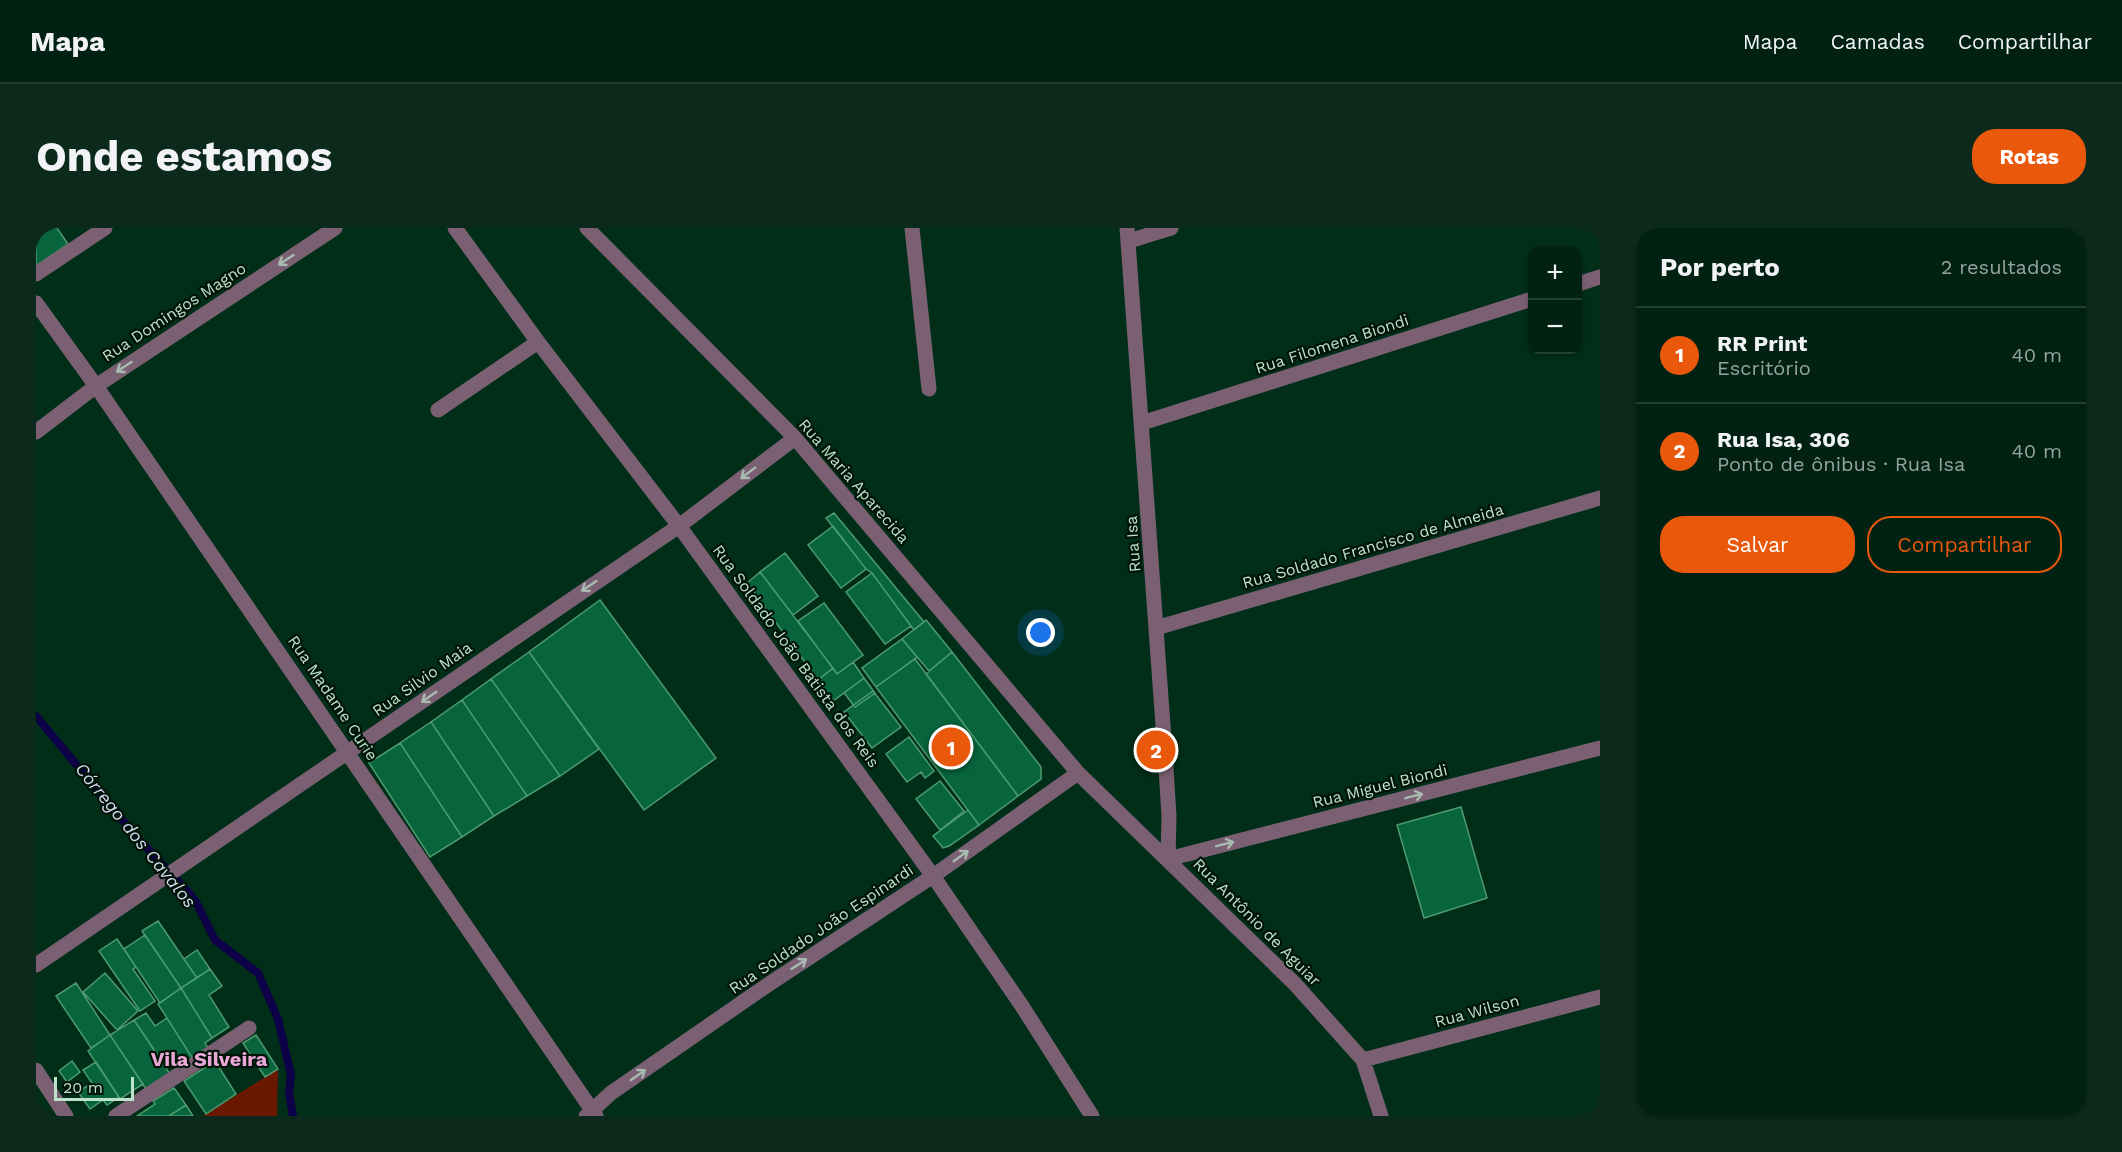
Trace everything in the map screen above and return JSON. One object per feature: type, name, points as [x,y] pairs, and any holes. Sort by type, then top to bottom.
[{"type":"street","points":[[36,274],[105,228]]},
{"type":"street","name":"Rua Domingos Magno","points":[[36,432],[96,386],[335,228]]},
{"type":"street","name":"Rua Soldado João Batista dos Reis","points":[[455,228],[538,342],[679,526],[933,876],[1022,1006],[1092,1116]]},
{"type":"street","name":"Rua Maria Aparecida","points":[[587,228],[795,438],[1078,773]]},
{"type":"street","points":[[912,228],[929,389]]},
{"type":"street","points":[[1128,235],[1171,228]]},
{"type":"street","name":"Rua Isa","points":[[1128,235],[1169,816],[1168,859]]},
{"type":"street","points":[[1582,283],[1600,277]]},
{"type":"street","name":"Rua Filomena Biondi","points":[[1142,423],[1530,300]]},
{"type":"street","name":"Rua Madame Curie","points":[[36,303],[96,386],[348,753],[592,1114]]},
{"type":"street","points":[[438,410],[538,342]]},
{"type":"street","name":"Rua Silvio Maia","points":[[36,965],[679,526],[795,438]]},
{"type":"street","name":"Rua Soldado Francisco de Almeida","points":[[1156,628],[1600,498]]},
{"type":"street","name":"Rua Miguel Biondi","points":[[1168,859],[1600,748]]},
{"type":"street","name":"Rua Antônio de Aguiar","points":[[1078,773],[1295,984],[1363,1060],[1381,1116]]},
{"type":"street","name":"Rua Soldado João Espinardi","points":[[592,1114],[611,1094],[749,998],[933,876],[1078,773]]},
{"type":"street","name":"Rua Wilson","points":[[1363,1060],[1600,997]]},
{"type":"street","points":[[116,1116],[249,1028]]},
{"type":"street","points":[[36,1070],[66,1116]]},
{"type":"shaded area","points":[[278,1069],[277,1116],[203,1116]]},
{"type":"building","points":[[36,228],[57,228],[68,244],[36,266]]},
{"type":"building","points":[[834,513],[924,622],[914,630],[872,573],[866,569],[826,518]]},
{"type":"building","points":[[833,526],[866,569],[841,588],[808,545]]},
{"type":"building","points":[[785,553],[818,596],[793,615],[760,572]]},
{"type":"building","points":[[760,572],[833,668],[818,680],[747,583]]},
{"type":"building","points":[[872,573],[911,626],[885,644],[846,592]]},
{"type":"building","points":[[600,600],[716,758],[644,810],[529,652]]},
{"type":"building","points":[[824,603],[863,655],[837,674],[798,621]]},
{"type":"building","points":[[926,620],[952,652],[929,671],[902,639]]},
{"type":"building","points":[[902,639],[917,657],[876,687],[862,668]]},
{"type":"building","points":[[529,652],[599,749],[560,776],[491,679]]},
{"type":"building","points":[[952,652],[1041,767],[1041,779],[1018,796],[926,674]]},
{"type":"building","points":[[915,659],[1018,796],[979,825],[876,687]]},
{"type":"building","points":[[853,662],[864,678],[833,701],[818,680],[833,668],[837,674]]},
{"type":"building","points":[[864,678],[875,693],[855,707],[844,693]]},
{"type":"building","points":[[491,679],[560,776],[527,796],[462,700]]},
{"type":"building","points":[[873,691],[901,727],[872,748],[844,712]]},
{"type":"building","points":[[462,700],[527,796],[494,816],[431,722]]},
{"type":"building","points":[[431,722],[494,816],[462,837],[400,743]]},
{"type":"building","points":[[909,737],[934,771],[925,778],[921,772],[907,782],[886,754]]},
{"type":"building","points":[[400,743],[462,837],[430,857],[369,763]]},
{"type":"building","points":[[940,781],[964,811],[940,830],[916,799]]},
{"type":"building","points":[[1461,807],[1487,898],[1424,918],[1397,825]]},
{"type":"building","points":[[968,810],[979,825],[943,848],[933,836]]},
{"type":"building","points":[[158,921],[197,978],[181,988],[142,931]]},
{"type":"building","points":[[145,935],[181,988],[160,1003],[124,949]]},
{"type":"building","points":[[117,939],[136,967],[133,969],[155,1001],[140,1011],[99,951]]},
{"type":"building","points":[[197,950],[210,969],[197,978],[184,959]]},
{"type":"building","points":[[210,969],[222,986],[209,995],[229,1027],[212,1038],[181,988]]},
{"type":"building","points":[[105,973],[138,1011],[117,1030],[83,992]]},
{"type":"building","points":[[76,983],[110,1035],[91,1048],[56,996]]},
{"type":"building","points":[[181,988],[212,1038],[205,1043],[208,1048],[193,1059],[158,1004]]},
{"type":"building","points":[[146,1013],[155,1026],[167,1018],[193,1059],[178,1069],[172,1061],[165,1066],[134,1020]]},
{"type":"building","points":[[134,1020],[170,1074],[146,1089],[110,1035]]},
{"type":"building","points":[[110,1035],[143,1084],[120,1099],[88,1051]]},
{"type":"building","points":[[256,1035],[278,1069],[265,1077],[243,1043]]},
{"type":"building","points":[[72,1061],[80,1072],[67,1082],[59,1071]]},
{"type":"building","points":[[215,1061],[236,1094],[206,1114],[184,1081]]},
{"type":"building","points":[[96,1062],[119,1097],[107,1105],[103,1100],[90,1109],[78,1092],[92,1083],[83,1070]]},
{"type":"building","points":[[174,1088],[186,1105],[169,1116],[137,1116],[155,1104],[153,1101]]},
{"type":"building","points":[[186,1105],[193,1116],[169,1116]]},
{"type":"waterway","name":"Córrego dos Cavalos","points":[[36,716],[133,833],[196,902],[215,940],[258,973],[278,1019],[291,1075],[289,1093],[293,1116]]},
{"type":"place","name":"RR Print","points":[[951,747]]},
{"type":"place","name":"Rua Isa, 306","points":[[1156,750]]},
{"type":"district","name":"Vila Silveira","points":[[209,1059]]}]
